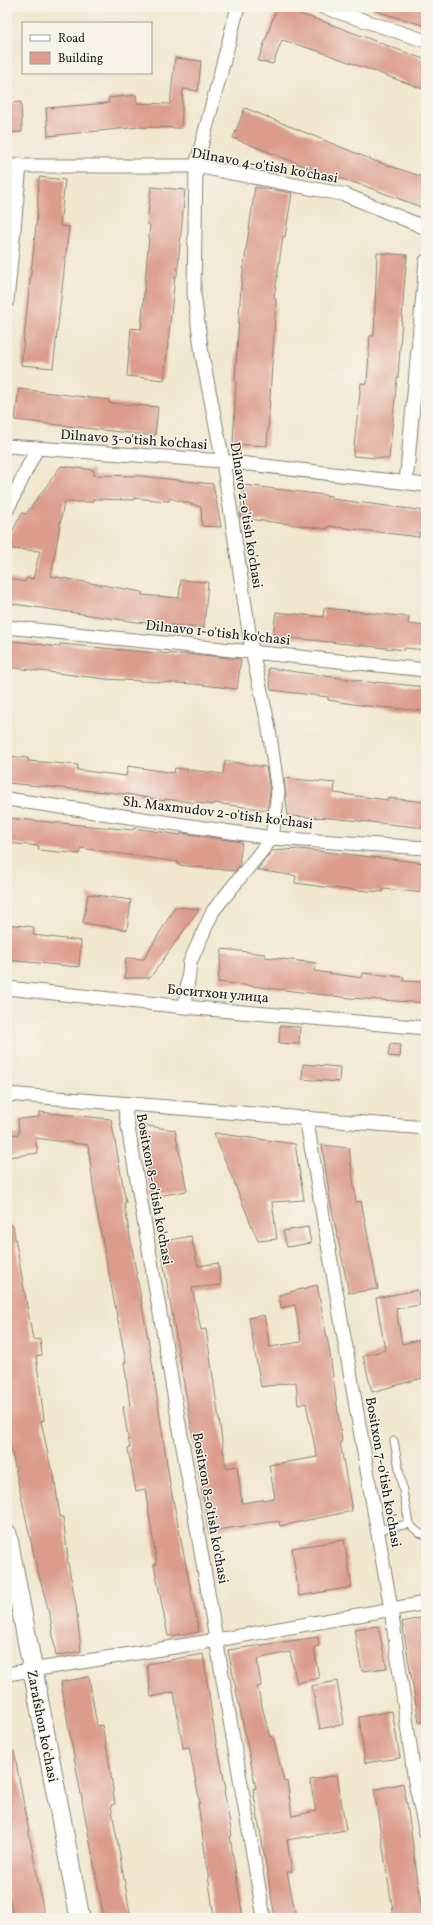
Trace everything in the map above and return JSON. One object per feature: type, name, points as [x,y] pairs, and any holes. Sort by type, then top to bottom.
[{"type":"street","name":"Dilnavo 2-o'tish ko'chasi","points":[[238,7],[196,166],[194,293],[202,355],[223,461],[252,651],[268,723],[278,792],[272,838]]},
{"type":"street","points":[[323,7],[426,41]]},
{"type":"street","points":[[7,301],[20,165]]},
{"type":"street","name":"Dilnavo 4-o'tish ko'chasi","points":[[7,166],[196,166],[346,195],[426,228]]},
{"type":"street","points":[[406,483],[426,261]]},
{"type":"street","name":"Dilnavo 3-o'tish ko'chasi","points":[[7,446],[223,461],[426,485]]},
{"type":"street","points":[[7,510],[37,448]]},
{"type":"street","name":"Dilnavo 1-o'tish ko'chasi","points":[[7,627],[426,670]]},
{"type":"street","name":"Sh. Maxmudov 2-o'tish ko'chasi","points":[[7,799],[272,838],[426,848]]},
{"type":"street","points":[[185,1007],[190,962],[213,911],[272,838]]},
{"type":"street","name":"Боситхон улица","points":[[7,988],[185,1007],[426,1028]]},
{"type":"street","points":[[7,1094],[306,1117],[426,1128]]},
{"type":"street","name":"Bositxon 8-o'tish ko'chasi","points":[[124,1104],[264,1918]]},
{"type":"street","name":"Bositxon 7-o'tish ko'chasi","points":[[306,1117],[391,1609],[416,1782],[426,1833]]},
{"type":"street","name":"Zarafshon ko'chasi","points":[[7,1534],[80,1918]]},
{"type":"street","points":[[7,1674],[217,1640],[426,1603]]},
{"type":"lane","points":[[394,1441],[409,1524],[419,1533],[426,1534]]},
{"type":"lane","points":[[377,1530],[409,1524]]},
{"type":"building","points":[[277,7],[322,21],[426,60],[426,90],[318,51],[282,40],[273,64],[258,61]]},
{"type":"building","points":[[373,7],[426,7],[426,26],[373,10]]},
{"type":"building","points":[[175,58],[201,61],[198,91],[183,89],[181,128],[139,127],[48,136],[46,108],[109,103],[108,98],[136,95],[137,103],[170,104]]},
{"type":"building","points":[[21,102],[22,132],[7,133],[7,103]]},
{"type":"building","points":[[245,108],[375,161],[426,178],[426,209],[365,186],[322,173],[233,138]]},
{"type":"building","points":[[39,177],[65,180],[60,226],[69,227],[53,368],[21,365],[37,217]]},
{"type":"building","points":[[151,187],[185,190],[177,276],[175,276],[164,380],[127,376],[131,328],[141,329],[150,225],[147,224]]},
{"type":"building","points":[[255,187],[292,193],[285,237],[283,236],[274,298],[276,299],[267,446],[233,444],[241,286]]},
{"type":"building","points":[[377,253],[407,255],[398,378],[389,459],[353,456],[361,383],[367,384],[370,336],[374,336]]},
{"type":"building","points":[[19,389],[109,400],[109,403],[158,407],[155,436],[15,420]]},
{"type":"building","points":[[61,466],[94,470],[94,475],[141,476],[213,484],[221,527],[202,526],[201,507],[170,498],[169,501],[134,498],[134,500],[93,499],[93,502],[64,502],[51,576],[142,592],[142,595],[179,598],[181,580],[208,582],[204,628],[137,622],[7,603],[7,578],[25,582],[26,578],[33,579],[40,551],[13,549],[7,546],[7,542],[22,513],[26,514]]},
{"type":"building","points":[[244,485],[332,496],[332,499],[426,511],[426,533],[419,532],[419,537],[328,526],[328,529],[240,518]]},
{"type":"building","points":[[324,608],[409,617],[408,624],[426,626],[426,650],[405,648],[404,650],[273,636],[276,612],[323,617]]},
{"type":"building","points":[[7,640],[59,647],[60,644],[241,659],[237,689],[194,684],[106,679],[7,667]]},
{"type":"building","points":[[268,668],[376,683],[426,687],[426,711],[366,706],[328,700],[328,697],[271,690]]},
{"type":"building","points":[[7,756],[28,758],[28,761],[78,765],[77,770],[126,776],[128,766],[174,773],[175,768],[223,774],[225,761],[266,767],[270,791],[267,810],[214,803],[214,805],[165,799],[165,801],[126,794],[7,783]]},
{"type":"building","points":[[284,778],[335,783],[334,793],[388,800],[388,798],[426,802],[426,828],[331,818],[288,816]]},
{"type":"building","points":[[7,818],[133,830],[134,828],[242,842],[239,866],[235,871],[178,865],[178,862],[80,848],[80,854],[38,850],[39,846],[7,843]]},
{"type":"building","points":[[299,849],[426,863],[426,893],[383,889],[383,892],[339,889],[295,883],[296,876],[257,870],[272,851]]},
{"type":"building","points":[[88,894],[131,900],[127,930],[83,923]]},
{"type":"building","points":[[175,907],[199,909],[150,978],[125,978],[126,958],[144,959]]},
{"type":"building","points":[[7,924],[34,927],[33,935],[81,941],[79,967],[7,960]]},
{"type":"building","points":[[222,949],[265,954],[265,957],[316,963],[314,971],[362,978],[363,973],[404,977],[403,981],[426,982],[426,1003],[350,998],[218,982]]},
{"type":"building","points":[[280,1026],[300,1027],[299,1044],[279,1043]]},
{"type":"building","points":[[390,1044],[401,1045],[400,1057],[388,1056]]},
{"type":"building","points":[[303,1064],[340,1067],[339,1082],[302,1079]]},
{"type":"building","points":[[39,1112],[111,1119],[150,1350],[170,1484],[199,1632],[168,1636],[154,1564],[157,1564],[145,1489],[136,1491],[128,1449],[130,1448],[123,1407],[130,1406],[124,1362],[126,1362],[96,1207],[88,1145],[35,1138],[38,1153],[9,1157],[7,1135],[19,1134],[18,1119],[39,1117]]},
{"type":"building","points":[[141,1125],[175,1130],[187,1191],[152,1197]]},
{"type":"building","points":[[214,1133],[295,1144],[304,1200],[272,1202],[277,1239],[258,1241]]},
{"type":"building","points":[[322,1145],[349,1148],[356,1202],[361,1201],[378,1289],[349,1293],[330,1200]]},
{"type":"building","points":[[7,1226],[13,1226],[33,1340],[40,1339],[42,1355],[36,1356],[44,1420],[41,1421],[51,1469],[53,1469],[60,1517],[63,1517],[67,1558],[76,1605],[81,1651],[56,1656],[49,1608],[36,1565],[8,1434]]},
{"type":"building","points":[[308,1227],[311,1243],[287,1247],[283,1231]]},
{"type":"building","points":[[191,1236],[198,1266],[218,1263],[221,1285],[192,1288],[201,1330],[206,1329],[226,1468],[237,1466],[242,1503],[275,1498],[269,1465],[317,1457],[306,1403],[298,1405],[296,1382],[261,1387],[249,1318],[264,1315],[270,1347],[301,1342],[295,1305],[281,1308],[279,1295],[317,1285],[329,1348],[342,1441],[340,1442],[352,1511],[280,1526],[279,1521],[209,1531],[160,1242]]},
{"type":"building","points":[[418,1290],[420,1305],[396,1309],[402,1344],[426,1338],[426,1377],[372,1392],[363,1356],[385,1350],[376,1298]]},
{"type":"building","points":[[344,1540],[352,1587],[299,1596],[292,1548]]},
{"type":"building","points":[[426,1617],[426,1721],[419,1722],[402,1622]]},
{"type":"building","points":[[378,1626],[387,1668],[362,1671],[354,1629]]},
{"type":"building","points":[[318,1637],[319,1646],[314,1647],[319,1678],[297,1683],[290,1652],[257,1659],[261,1686],[257,1687],[270,1737],[273,1736],[284,1782],[287,1781],[292,1816],[316,1811],[310,1780],[337,1775],[346,1830],[287,1840],[292,1872],[287,1872],[296,1917],[275,1918],[253,1789],[256,1788],[228,1650]]},
{"type":"building","points":[[203,1654],[217,1749],[226,1789],[224,1790],[232,1836],[230,1837],[243,1918],[214,1918],[198,1803],[200,1803],[189,1747],[183,1748],[174,1692],[151,1697],[147,1664]]},
{"type":"building","points":[[89,1677],[97,1726],[102,1725],[109,1761],[115,1804],[111,1805],[131,1918],[104,1918],[68,1724],[61,1682]]},
{"type":"building","points":[[337,1681],[344,1724],[320,1729],[312,1686]]},
{"type":"building","points":[[392,1711],[400,1758],[365,1763],[359,1717]]},
{"type":"building","points":[[7,1751],[14,1751],[44,1914],[22,1918],[13,1918],[7,1884]]},
{"type":"building","points":[[403,1783],[423,1918],[394,1918],[374,1790]]}]
